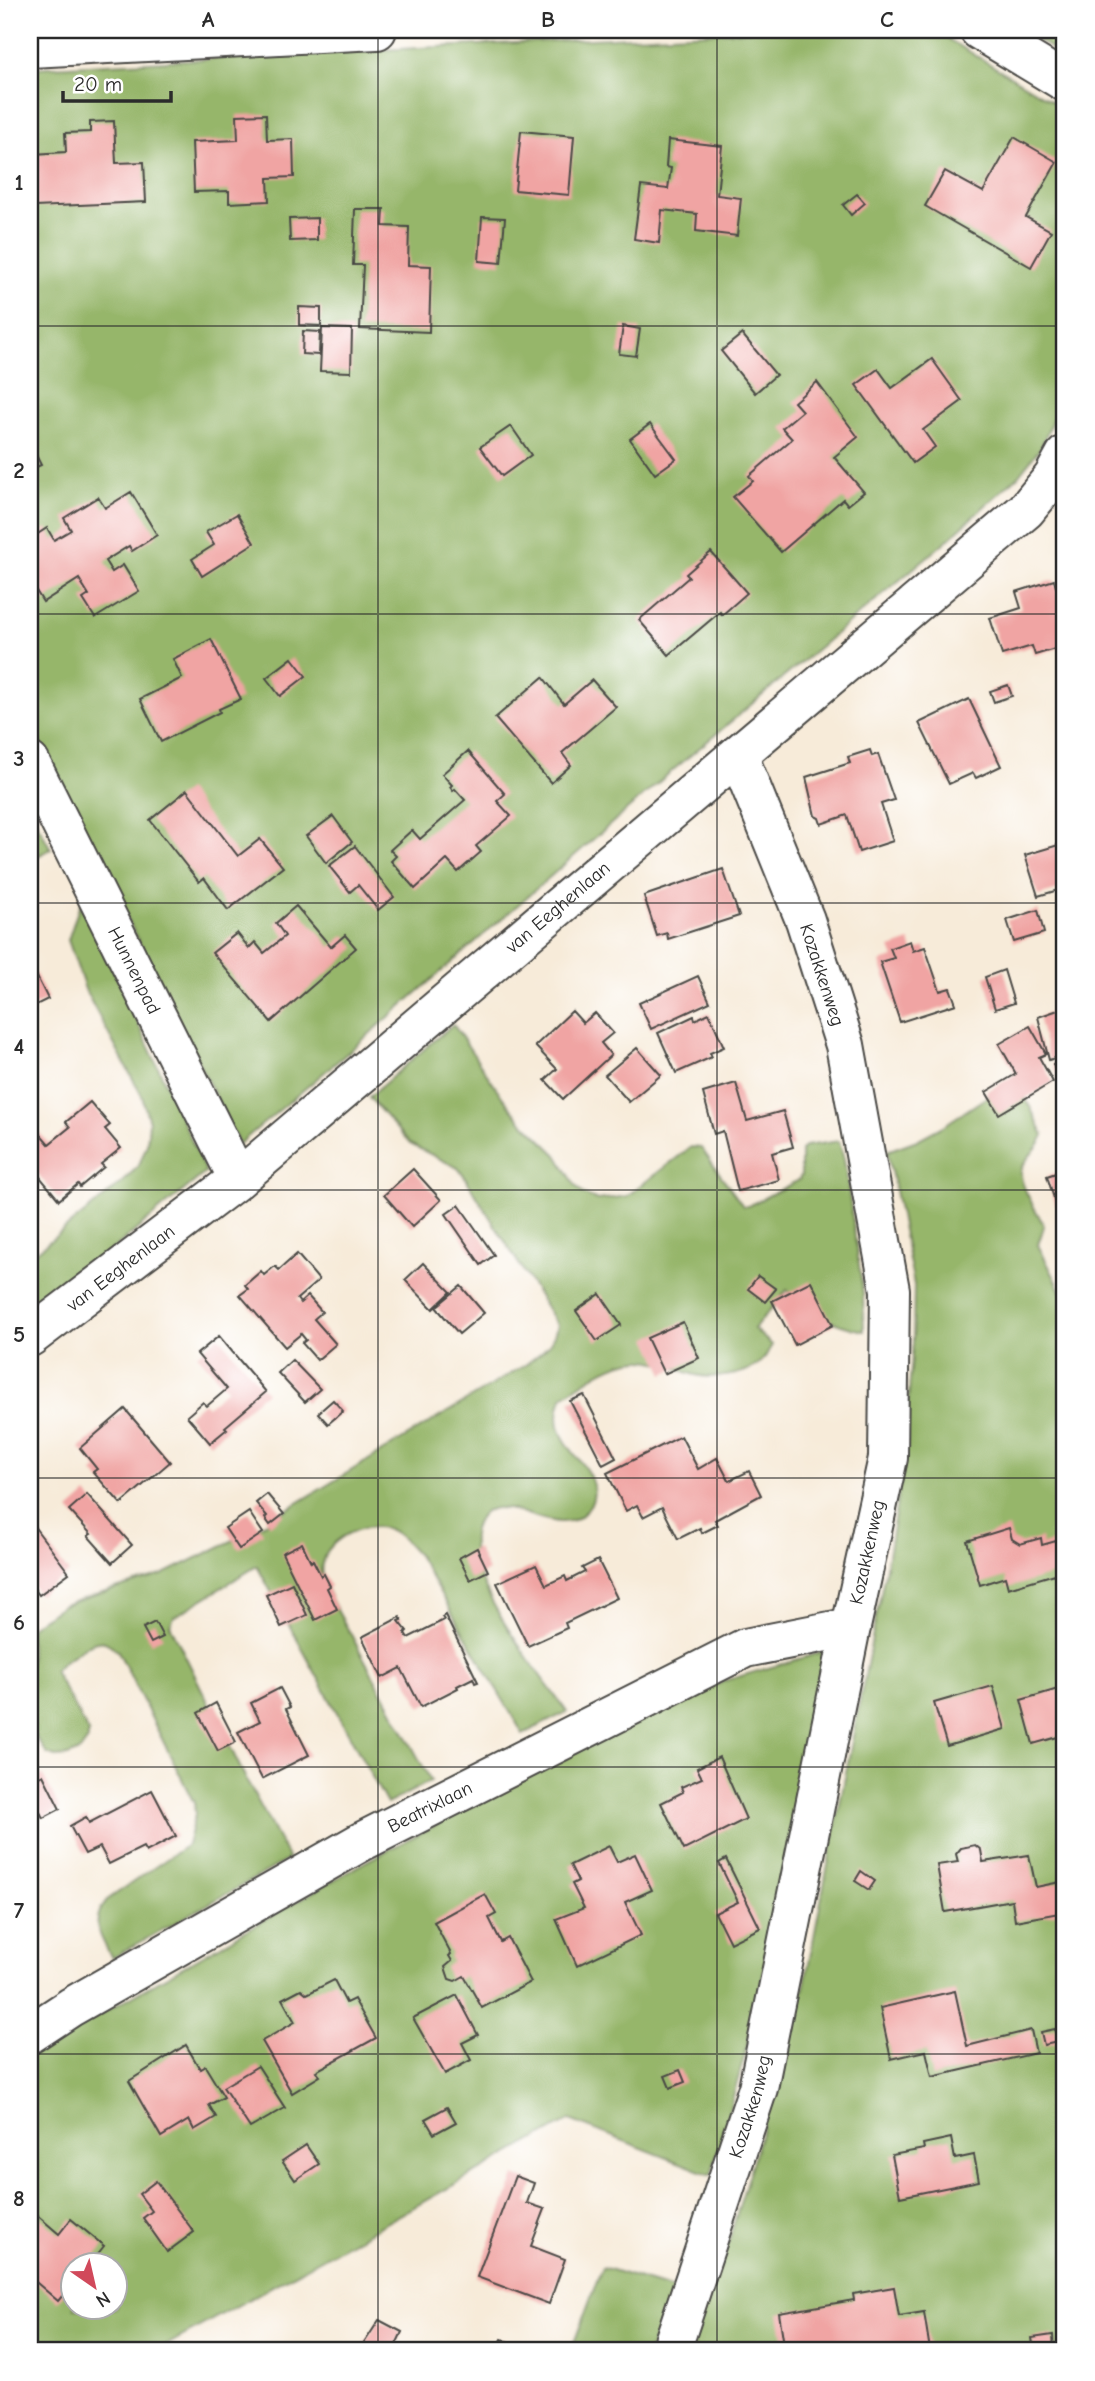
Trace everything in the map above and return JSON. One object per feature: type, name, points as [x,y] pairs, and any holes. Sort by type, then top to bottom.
[{"type":"street","points":[[30,48],[377,30]]},
{"type":"street","points":[[979,30],[1065,82]]},
{"type":"street","name":"van Eeghenlaan","points":[[30,1337],[238,1179],[1061,479]]},
{"type":"street","name":"Kozakkenweg","points":[[671,2351],[758,2088],[888,1458],[890,1290],[845,1045],[805,920],[738,755]]},
{"type":"street","name":"Hunnenpad","points":[[30,762],[238,1179]]},
{"type":"street","name":"Beatrixlaan","points":[[30,2034],[71,2007],[360,1842],[745,1648],[851,1628]]},
{"type":"green space","points":[[768,30],[933,30],[1065,109],[1065,390],[1041,447],[1018,476],[945,542],[666,776],[239,1144],[30,722],[30,68]]},
{"type":"green space","points":[[1021,30],[1065,30],[1065,57]]},
{"type":"green space","points":[[30,810],[51,849],[30,860]]},
{"type":"green space","points":[[80,904],[104,949],[206,1172],[30,1318],[30,1257],[123,1182],[139,1165],[147,1144],[149,1122],[142,1096],[86,992],[68,940]]},
{"type":"green space","points":[[453,1024],[520,1119],[557,1155],[583,1194],[598,1200],[627,1196],[691,1147],[701,1148],[743,1206],[748,1206],[799,1180],[801,1150],[806,1146],[839,1141],[844,1159],[863,1293],[864,1331],[840,1325],[822,1316],[787,1290],[754,1329],[772,1345],[762,1361],[745,1371],[708,1377],[653,1361],[629,1361],[599,1373],[563,1396],[558,1414],[560,1428],[565,1441],[590,1476],[594,1488],[591,1503],[586,1511],[573,1520],[559,1522],[512,1510],[497,1508],[485,1512],[476,1524],[473,1544],[488,1595],[521,1648],[567,1712],[523,1734],[418,1555],[403,1539],[395,1532],[374,1527],[351,1532],[332,1546],[322,1565],[322,1576],[328,1592],[431,1781],[387,1804],[257,1566],[174,1617],[170,1625],[289,1859],[112,1958],[98,1929],[102,1908],[107,1900],[187,1845],[195,1814],[194,1803],[118,1651],[106,1643],[97,1642],[87,1646],[54,1671],[88,1731],[88,1740],[80,1751],[68,1756],[55,1757],[47,1754],[30,1729],[30,1627],[63,1605],[162,1575],[248,1533],[525,1365],[546,1348],[553,1338],[557,1325],[463,1174],[458,1168],[410,1144],[369,1097]]},
{"type":"green space","points":[[1018,1091],[1026,1099],[1044,1135],[1022,1168],[1022,1181],[1044,1226],[1038,1245],[1065,1298],[1065,2351],[688,2351],[727,2247],[804,1988],[887,1562],[903,1466],[913,1344],[914,1285],[887,1151],[917,1140],[943,1126],[993,1093]]},
{"type":"green space","points":[[830,1650],[751,2033],[711,2175],[570,2120],[156,2351],[30,2351],[30,2055],[367,1861],[585,1747],[727,1680]]},
{"type":"green space","points":[[602,2267],[673,2289],[649,2351],[571,2351]]},
{"type":"building","points":[[266,114],[267,140],[293,139],[294,177],[268,178],[269,201],[229,203],[229,191],[194,192],[192,142],[238,140],[237,115]]},
{"type":"building","points":[[114,121],[116,163],[144,162],[146,202],[35,207],[33,154],[66,152],[65,133],[90,132],[90,122]]},
{"type":"building","points":[[521,131],[574,136],[569,195],[515,190]]},
{"type":"building","points":[[1014,137],[1057,162],[1026,217],[1051,231],[1031,267],[925,206],[945,171],[983,192]]},
{"type":"building","points":[[668,140],[722,146],[717,195],[741,198],[737,236],[696,231],[697,214],[662,210],[659,243],[634,239],[641,186],[668,189],[671,168],[666,167]]},
{"type":"building","points":[[857,194],[865,203],[851,215],[843,205]]},
{"type":"building","points":[[355,209],[384,209],[383,226],[409,227],[408,265],[431,266],[429,332],[360,329],[363,265],[353,265]]},
{"type":"building","points":[[482,217],[505,218],[501,263],[479,261]]},
{"type":"building","points":[[317,218],[317,240],[290,241],[289,219]]},
{"type":"building","points":[[299,307],[321,308],[321,326],[299,325]]},
{"type":"building","points":[[623,326],[640,329],[636,356],[619,354]]},
{"type":"building","points":[[322,328],[352,329],[351,372],[320,371]]},
{"type":"building","points":[[303,331],[320,332],[319,355],[302,354]]},
{"type":"building","points":[[742,334],[776,375],[755,393],[721,351]]},
{"type":"building","points":[[932,359],[962,401],[923,430],[935,447],[913,463],[856,385],[878,369],[892,388]]},
{"type":"building","points":[[817,382],[858,437],[834,457],[864,492],[848,505],[843,499],[781,552],[733,497],[753,481],[749,476],[792,439],[782,428],[802,411],[794,402]]},
{"type":"building","points":[[650,424],[676,459],[655,474],[630,439]]},
{"type":"building","points":[[511,426],[531,455],[502,476],[480,447]]},
{"type":"building","points":[[32,447],[41,465],[30,470],[30,448]]},
{"type":"building","points":[[131,492],[157,535],[132,551],[129,546],[105,561],[112,572],[123,565],[139,591],[95,618],[83,599],[89,595],[79,579],[43,602],[30,581],[30,539],[47,528],[54,540],[71,530],[64,518],[98,497],[105,508]]},
{"type":"building","points":[[237,514],[254,543],[202,576],[192,559],[214,545],[206,532]]},
{"type":"building","points":[[711,552],[747,593],[669,655],[639,620],[689,577],[686,574]]},
{"type":"building","points":[[1054,580],[1056,587],[1065,593],[1065,604],[1062,606],[1065,616],[1065,646],[1035,655],[1032,646],[1002,655],[990,618],[1021,608],[1016,592]]},
{"type":"building","points":[[211,639],[241,699],[161,742],[140,699],[182,678],[173,659]]},
{"type":"building","points":[[292,658],[306,676],[280,696],[266,678]]},
{"type":"building","points":[[543,677],[564,704],[592,680],[616,707],[562,753],[571,765],[551,783],[495,718]]},
{"type":"building","points":[[1008,685],[1012,696],[994,702],[990,691]]},
{"type":"building","points":[[969,699],[1001,766],[976,778],[973,773],[949,784],[919,723]]},
{"type":"building","points":[[870,750],[872,756],[878,754],[894,800],[881,804],[893,841],[859,852],[847,815],[821,824],[815,816],[806,777],[850,763],[848,757]]},
{"type":"building","points":[[468,751],[505,794],[497,801],[511,816],[476,846],[481,852],[458,872],[447,860],[415,889],[391,861],[396,856],[390,850],[412,830],[420,839],[465,800],[455,789],[453,791],[450,787],[452,785],[442,774]]},
{"type":"building","points":[[187,790],[238,856],[260,839],[283,867],[228,910],[204,878],[199,882],[150,820]]},
{"type":"building","points":[[333,816],[352,842],[326,863],[306,836]]},
{"type":"building","points":[[1065,843],[1065,888],[1038,896],[1025,855]]},
{"type":"building","points":[[355,846],[394,897],[378,910],[358,885],[350,892],[329,866]]},
{"type":"building","points":[[723,869],[739,916],[668,939],[667,933],[657,936],[644,896]]},
{"type":"building","points":[[296,906],[331,947],[345,935],[356,948],[271,1022],[212,953],[237,933],[249,948],[255,942],[264,953],[285,936],[276,923]]},
{"type":"building","points":[[1038,910],[1044,933],[1014,942],[1007,920]]},
{"type":"building","points":[[910,941],[913,951],[925,947],[940,991],[950,988],[956,1004],[900,1022],[880,962],[894,958],[890,948]]},
{"type":"building","points":[[30,963],[48,999],[30,1008]]},
{"type":"building","points":[[1004,970],[1014,1003],[995,1009],[985,977]]},
{"type":"building","points":[[698,976],[710,1002],[651,1029],[639,1003]]},
{"type":"building","points":[[1064,1008],[1065,1055],[1049,1060],[1038,1017]]},
{"type":"building","points":[[572,1011],[583,1023],[595,1013],[613,1033],[601,1043],[611,1055],[563,1099],[545,1080],[557,1069],[535,1046]]},
{"type":"building","points":[[709,1013],[724,1047],[710,1053],[712,1057],[676,1073],[658,1033],[694,1016],[695,1020]]},
{"type":"building","points":[[1030,1026],[1046,1054],[1039,1057],[1053,1082],[999,1114],[986,1092],[1016,1074],[999,1044]]},
{"type":"building","points":[[637,1048],[661,1075],[629,1102],[605,1075]]},
{"type":"building","points":[[1065,1059],[1065,1076],[1058,1078],[1053,1064]]},
{"type":"building","points":[[736,1083],[747,1121],[783,1111],[793,1147],[772,1153],[779,1180],[738,1191],[723,1131],[714,1134],[703,1093]]},
{"type":"building","points":[[90,1102],[110,1125],[105,1129],[121,1148],[101,1164],[104,1167],[59,1200],[30,1165],[30,1122],[49,1144],[70,1127],[66,1122]]},
{"type":"building","points":[[413,1169],[441,1200],[412,1227],[384,1195]]},
{"type":"building","points":[[1065,1170],[1065,1202],[1056,1205],[1047,1176]]},
{"type":"building","points":[[459,1205],[494,1255],[481,1265],[446,1214]]},
{"type":"building","points":[[297,1254],[319,1280],[297,1299],[300,1303],[308,1296],[322,1312],[314,1319],[336,1344],[317,1360],[302,1343],[306,1340],[301,1334],[285,1347],[240,1295],[248,1289],[245,1285],[261,1271],[264,1275],[275,1266],[279,1270]]},
{"type":"building","points":[[423,1263],[451,1292],[433,1309],[405,1280]]},
{"type":"building","points":[[758,1276],[776,1289],[765,1302],[748,1289]]},
{"type":"building","points":[[811,1281],[833,1325],[795,1345],[772,1301]]},
{"type":"building","points":[[461,1286],[484,1313],[459,1334],[436,1307]]},
{"type":"building","points":[[600,1294],[621,1325],[597,1341],[576,1311]]},
{"type":"building","points":[[683,1322],[699,1358],[664,1374],[647,1338]]},
{"type":"building","points":[[219,1336],[266,1392],[210,1443],[187,1416],[203,1402],[207,1406],[227,1389],[197,1354]]},
{"type":"building","points":[[292,1360],[320,1389],[305,1402],[278,1373]]},
{"type":"building","points":[[584,1395],[616,1458],[603,1465],[570,1401]]},
{"type":"building","points":[[333,1400],[343,1411],[328,1424],[318,1413]]},
{"type":"building","points":[[125,1409],[170,1462],[121,1504],[93,1472],[97,1469],[80,1448]]},
{"type":"building","points":[[681,1436],[698,1469],[717,1458],[729,1481],[749,1471],[761,1495],[715,1520],[718,1525],[702,1533],[700,1528],[678,1539],[662,1507],[643,1517],[637,1505],[626,1511],[607,1473]]},
{"type":"building","points":[[87,1494],[132,1545],[112,1563],[69,1510]]},
{"type":"building","points":[[267,1494],[284,1514],[270,1525],[265,1518],[267,1516],[256,1503]]},
{"type":"building","points":[[249,1512],[263,1533],[239,1549],[225,1528]]},
{"type":"building","points":[[30,1521],[69,1573],[39,1595],[30,1583]]},
{"type":"building","points":[[1009,1528],[1012,1539],[1020,1544],[1041,1538],[1042,1545],[1063,1539],[1065,1571],[1008,1588],[1005,1577],[980,1585],[967,1541]]},
{"type":"building","points":[[302,1543],[311,1562],[313,1560],[321,1576],[324,1574],[337,1609],[315,1620],[282,1553]]},
{"type":"building","points":[[477,1548],[488,1571],[470,1580],[459,1558]]},
{"type":"building","points":[[598,1560],[617,1598],[565,1623],[567,1628],[528,1646],[497,1583],[536,1565],[546,1585],[565,1576],[567,1581],[585,1572],[582,1568]]},
{"type":"building","points":[[292,1583],[307,1615],[281,1627],[266,1595]]},
{"type":"building","points":[[445,1615],[478,1682],[475,1683],[473,1678],[421,1707],[401,1668],[382,1678],[362,1637],[400,1617],[402,1620],[399,1621],[407,1631],[405,1633],[408,1638],[444,1620],[442,1617]]},
{"type":"building","points":[[155,1622],[163,1637],[151,1643],[143,1628]]},
{"type":"building","points":[[993,1686],[1005,1729],[947,1746],[934,1703]]},
{"type":"building","points":[[280,1688],[290,1707],[286,1709],[309,1755],[262,1779],[238,1732],[260,1721],[251,1703]]},
{"type":"building","points":[[1058,1689],[1065,1716],[1065,1735],[1033,1744],[1021,1700]]},
{"type":"building","points":[[216,1703],[236,1742],[218,1751],[198,1713]]},
{"type":"building","points":[[719,1757],[746,1819],[684,1850],[661,1803],[683,1792],[681,1787],[702,1778],[697,1768]]},
{"type":"building","points":[[43,1775],[60,1809],[43,1818],[30,1793],[30,1782]]},
{"type":"building","points":[[152,1790],[176,1836],[146,1852],[143,1847],[109,1864],[100,1847],[85,1854],[70,1826],[86,1817],[89,1823]]},
{"type":"building","points":[[975,1845],[981,1850],[983,1862],[1029,1855],[1036,1887],[1065,1881],[1065,1912],[1015,1921],[1012,1900],[945,1912],[937,1865],[958,1862],[956,1854],[961,1848]]},
{"type":"building","points":[[609,1846],[617,1862],[635,1854],[652,1890],[625,1902],[641,1935],[577,1966],[556,1919],[584,1908],[572,1884],[578,1881],[570,1865]]},
{"type":"building","points":[[726,1859],[760,1928],[730,1943],[715,1913],[738,1902],[719,1863]]},
{"type":"building","points":[[861,1871],[875,1881],[869,1890],[855,1881]]},
{"type":"building","points":[[485,1894],[496,1914],[489,1918],[501,1942],[508,1938],[531,1982],[482,2008],[464,1976],[455,1981],[449,1979],[445,1967],[452,1961],[449,1956],[451,1954],[434,1922]]},
{"type":"building","points":[[334,1980],[346,2003],[354,1999],[376,2038],[316,2071],[320,2076],[292,2093],[262,2041],[295,2022],[282,1999],[301,1989],[307,1994]]},
{"type":"building","points":[[955,1991],[967,2046],[1031,2030],[1036,2053],[932,2077],[926,2051],[891,2059],[880,2008]]},
{"type":"building","points":[[457,1995],[478,2035],[462,2043],[471,2060],[445,2074],[413,2018]]},
{"type":"building","points":[[1055,2029],[1058,2042],[1044,2045],[1041,2032]]},
{"type":"building","points":[[186,2045],[200,2069],[205,2066],[224,2097],[209,2105],[216,2117],[194,2130],[189,2120],[161,2137],[129,2081]]},
{"type":"building","points":[[258,2066],[285,2108],[250,2128],[223,2087]]},
{"type":"building","points":[[680,2070],[685,2082],[670,2088],[665,2076]]},
{"type":"building","points":[[447,2107],[456,2122],[434,2134],[425,2119]]},
{"type":"building","points":[[951,2138],[955,2159],[974,2155],[979,2181],[900,2197],[892,2155],[924,2149],[923,2144]]},
{"type":"building","points":[[306,2145],[319,2164],[295,2180],[282,2161]]},
{"type":"building","points":[[515,2176],[534,2183],[527,2203],[545,2209],[531,2246],[565,2259],[549,2304],[477,2277]]},
{"type":"building","points":[[156,2181],[194,2232],[167,2252],[143,2218],[152,2211],[139,2194]]},
{"type":"building","points":[[30,2209],[59,2234],[71,2219],[104,2246],[99,2252],[60,2252],[58,2301],[30,2277]]},
{"type":"building","points":[[894,2287],[899,2316],[924,2312],[930,2350],[785,2351],[779,2313],[854,2300],[853,2294]]},
{"type":"building","points":[[379,2320],[402,2332],[393,2351],[359,2351]]},
{"type":"building","points":[[1053,2335],[1054,2350],[1034,2351],[1032,2338]]},
{"type":"building","points":[[502,2339],[527,2351],[496,2351]]}]
